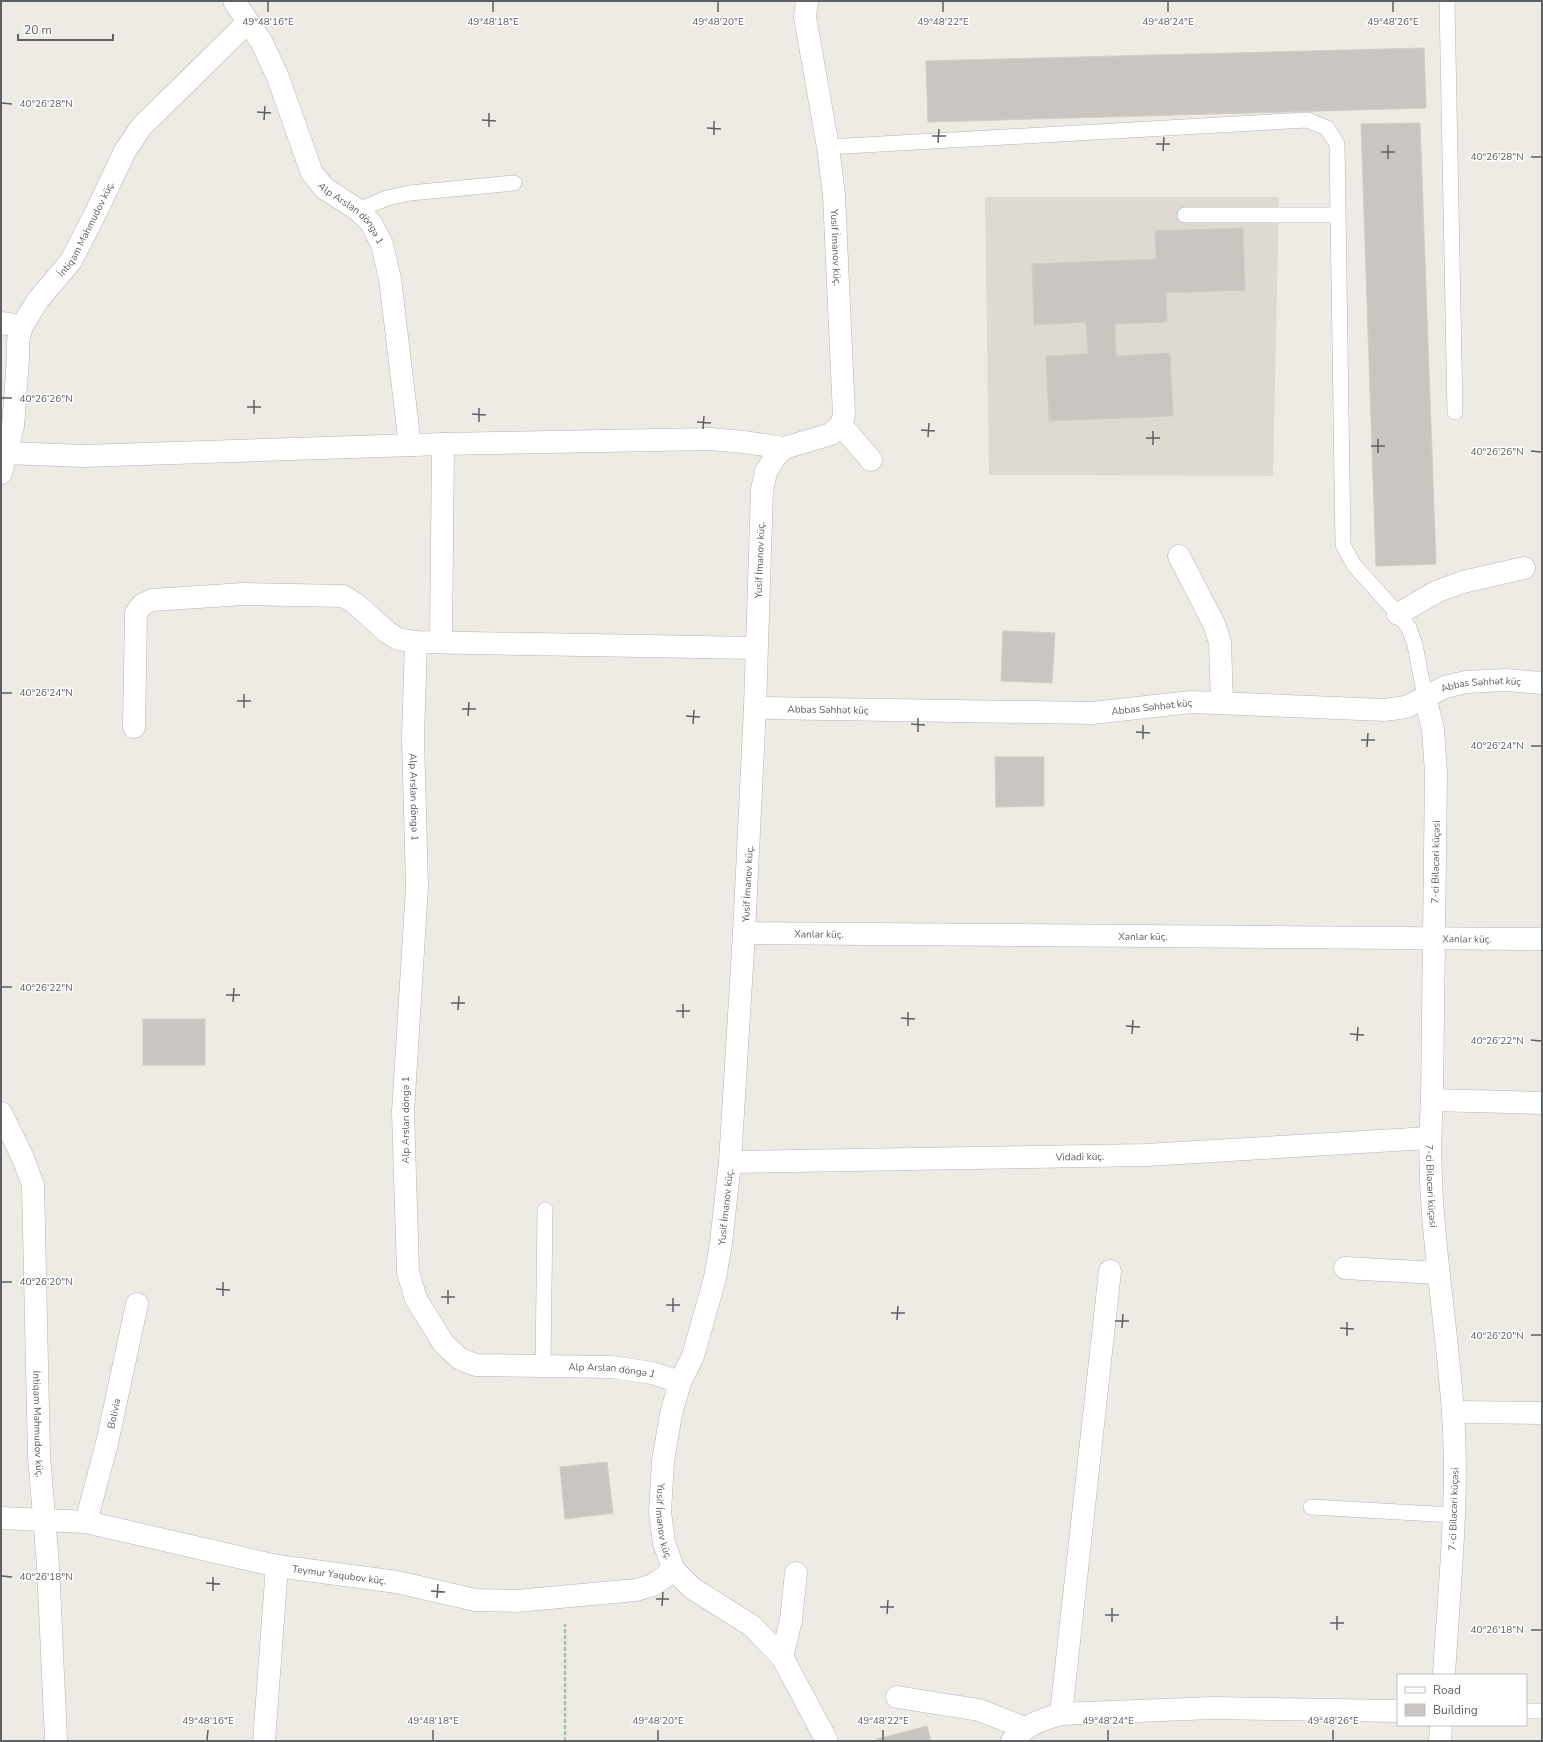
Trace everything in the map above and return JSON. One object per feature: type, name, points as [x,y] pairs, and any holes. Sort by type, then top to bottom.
[{"type":"street","name":"Alp Arslan döngə 1","points":[[234,1],[261,41],[277,75],[312,173],[324,188],[358,210],[371,223],[382,244],[390,279],[410,445]]},
{"type":"street","name":"Yusif İmanov küç.","points":[[807,1],[805,16],[828,147],[837,233],[844,402],[844,415],[841,426]]},
{"type":"street","name":"İntiqam Mahmudov küç.","points":[[4,463],[13,426],[18,341],[22,326],[38,300],[71,261],[98,210],[125,151],[141,128],[248,22]]},
{"type":"street","points":[[1,323],[22,326]]},
{"type":"street","points":[[4,463],[84,456],[442,444],[710,439],[784,448],[831,434],[841,426],[871,460]]},
{"type":"street","points":[[441,642],[442,444]]},
{"type":"street","name":"Yusif İmanov küç.","points":[[784,448],[775,457],[766,472],[762,490],[755,708],[744,933],[730,1162],[721,1242],[715,1278],[693,1356],[680,1382],[671,1414],[663,1460],[660,1512],[664,1543],[674,1570],[692,1588],[752,1626],[782,1657],[827,1741]]},
{"type":"street","points":[[1179,556],[1214,624],[1220,642],[1222,702]]},
{"type":"street","points":[[1398,614],[1438,591],[1463,582],[1524,568]]},
{"type":"street","points":[[134,727],[136,613],[142,605],[152,600],[244,594],[343,596],[356,604],[387,632],[398,638],[416,642],[756,648]]},
{"type":"street","name":"Alp Arslan döngə 1","points":[[416,642],[413,737],[416,887],[403,1112],[408,1272],[416,1299],[444,1344],[460,1359],[476,1365],[612,1367],[652,1373],[680,1382]]},
{"type":"street","name":"Abbas Səhhət küç","points":[[755,708],[1092,713],[1192,702],[1222,702],[1384,710],[1406,707],[1445,687],[1466,682],[1506,680],[1542,683]]},
{"type":"street","name":"7-ci Biləcəri küçəsi","points":[[1425,697],[1433,729],[1436,773],[1432,1100],[1429,1138],[1437,1273],[1453,1412],[1455,1453],[1444,1674]]},
{"type":"street","name":"Xanlar küç.","points":[[744,933],[1542,939]]},
{"type":"street","points":[[1432,1100],[1542,1103]]},
{"type":"street","name":"İntiqam Mahmudov küç.","points":[[1,1113],[24,1158],[33,1185],[39,1456],[48,1565],[56,1741]]},
{"type":"street","name":"Vidadi küç.","points":[[730,1162],[1146,1154],[1429,1138]]},
{"type":"street","points":[[1345,1268],[1437,1273]]},
{"type":"street","points":[[1060,1714],[1110,1272]]},
{"type":"street","name":"Bolivia","points":[[86,1522],[108,1443],[137,1304]]},
{"type":"street","points":[[1453,1412],[1542,1413]]},
{"type":"street","name":"Teymur Yaqubov küç.","points":[[1,1518],[86,1522],[277,1566],[397,1582],[475,1600],[516,1601],[565,1598],[636,1590],[653,1585],[674,1570]]},
{"type":"street","points":[[264,1741],[277,1566]]},
{"type":"street","points":[[782,1657],[791,1620],[796,1573]]},
{"type":"street","points":[[897,1697],[979,1710],[1018,1734],[1038,1721],[1060,1714],[1212,1708],[1397,1711]]},
{"type":"street","points":[[1440,1741],[1441,1726]]},
{"type":"lane","points":[[1447,1],[1455,412]]},
{"type":"lane","points":[[828,147],[1307,120],[1327,128],[1336,144],[1343,545],[1354,565],[1409,628],[1415,645],[1425,697]]},
{"type":"lane","points":[[358,210],[387,198],[410,193],[514,183]]},
{"type":"lane","points":[[1185,215],[1337,215]]},
{"type":"lane","points":[[543,1366],[545,1210]]},
{"type":"lane","points":[[1311,1507],[1453,1515]]},
{"type":"lane","points":[[1527,1711],[1542,1711]]},
{"type":"path","points":[[565,1598],[565,1741]]},
{"type":"shaded area","points":[[985,197],[1279,197],[1273,476],[989,475]]},
{"type":"building","points":[[1424,48],[1426,108],[928,122],[926,61]]},
{"type":"building","points":[[1420,123],[1436,564],[1376,566],[1361,124]]},
{"type":"building","points":[[1243,228],[1245,290],[1166,293],[1167,322],[1115,324],[1116,356],[1170,353],[1173,416],[1049,421],[1046,356],[1088,354],[1086,322],[1034,325],[1032,264],[1156,259],[1155,231]]},
{"type":"building","points":[[1003,631],[1055,633],[1052,683],[1001,681]]},
{"type":"building","points":[[995,757],[1044,757],[1044,806],[996,807]]},
{"type":"building","points":[[143,1019],[205,1019],[205,1065],[143,1065]]},
{"type":"building","points":[[607,1462],[613,1513],[565,1519],[560,1467]]},
{"type":"building","points":[[927,1726],[931,1741],[877,1741],[877,1739]]}]
